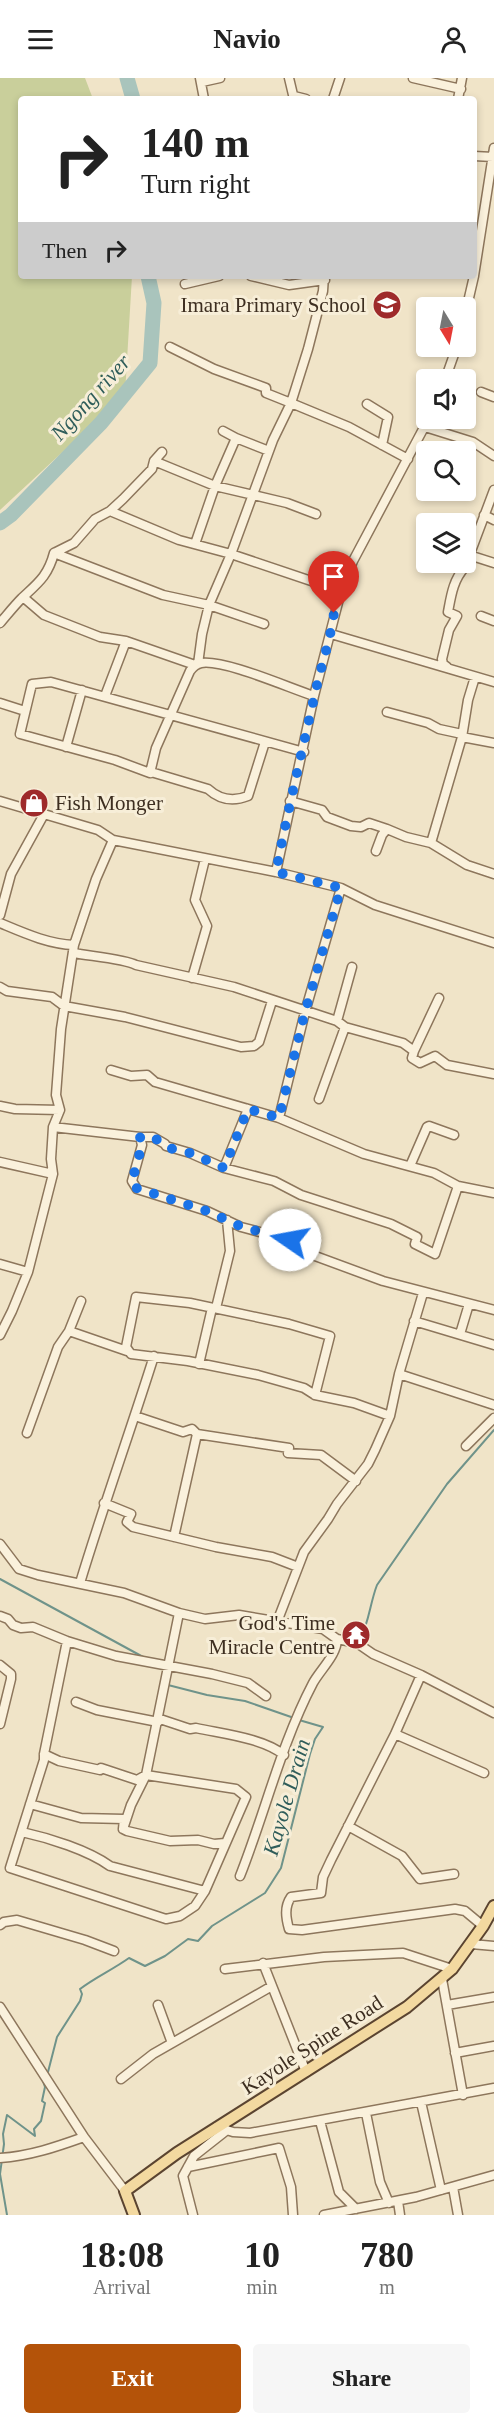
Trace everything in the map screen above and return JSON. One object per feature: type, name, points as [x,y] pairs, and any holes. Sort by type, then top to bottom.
[{"type":"main road","name":"Kayole Spine Road","points":[[125,2191],[177,2153],[222,2129],[407,2007],[452,1969],[483,1926],[494,1906]]},
{"type":"main road","points":[[125,2191],[134,2215]]},
{"type":"street","points":[[204,96],[201,80],[219,78]]},
{"type":"street","points":[[289,78],[294,96]]},
{"type":"street","points":[[334,96],[340,78]]},
{"type":"street","points":[[414,78],[461,89]]},
{"type":"street","points":[[459,96],[462,78]]},
{"type":"street","points":[[477,156],[493,153],[490,210],[477,264]]},
{"type":"street","points":[[185,284],[206,279]]},
{"type":"street","points":[[264,279],[289,285],[319,279]]},
{"type":"street","points":[[196,664],[209,605],[291,402],[308,349],[324,279]]},
{"type":"street","points":[[469,297],[473,279]]},
{"type":"street","points":[[170,347],[214,369],[266,388],[266,393],[349,427],[408,459]]},
{"type":"street","points":[[481,392],[494,397]]},
{"type":"street","points":[[367,404],[388,417],[382,445]]},
{"type":"street","points":[[276,872],[290,801],[304,752],[314,696],[341,591],[353,561],[424,429]]},
{"type":"street","points":[[442,429],[473,442],[494,456]]},
{"type":"street","points":[[223,431],[269,452]]},
{"type":"street","points":[[195,544],[215,486],[236,438]]},
{"type":"street","points":[[0,623],[23,597],[36,587],[47,572],[54,553],[74,543],[95,519],[110,511],[152,469],[154,461],[162,452]]},
{"type":"street","points":[[154,461],[215,486],[305,508],[316,513]]},
{"type":"street","points":[[476,536],[494,490]]},
{"type":"street","points":[[110,511],[180,540],[231,554],[341,591]]},
{"type":"street","points":[[484,515],[494,520]]},
{"type":"street","points":[[54,553],[163,595],[209,605],[264,624]]},
{"type":"street","points":[[476,557],[494,562]]},
{"type":"street","points":[[447,667],[443,664],[442,659],[449,630],[457,616],[448,612],[451,594],[461,573]]},
{"type":"street","points":[[23,597],[44,615],[100,637],[126,641],[196,664]]},
{"type":"street","points":[[481,616],[494,621]]},
{"type":"street","points":[[331,634],[494,682]]},
{"type":"street","points":[[105,696],[126,641]]},
{"type":"street","points":[[152,772],[156,748],[190,670],[196,664],[203,662],[236,668],[314,696]]},
{"type":"street","points":[[431,843],[462,735],[468,700],[475,677]]},
{"type":"street","points":[[265,742],[248,796],[231,801],[214,795],[208,789],[20,734],[32,684],[51,682],[304,752]]},
{"type":"street","points":[[66,747],[82,690]]},
{"type":"street","points":[[0,703],[25,711]]},
{"type":"street","points":[[387,712],[428,723],[439,729],[494,743]]},
{"type":"street","points":[[0,801],[43,816],[98,830],[113,840],[276,872],[341,888],[375,905],[494,943]]},
{"type":"street","points":[[290,801],[322,810],[327,817],[351,826],[361,827],[369,823],[406,837],[431,843],[467,865],[494,874]]},
{"type":"street","points":[[0,915],[11,874],[43,816]]},
{"type":"street","points":[[376,851],[387,829]]},
{"type":"street","points":[[0,1335],[28,1272],[53,1174],[51,1159],[53,1127],[60,1110],[56,1095],[64,1006],[74,949],[96,879],[113,840]]},
{"type":"street","points":[[192,978],[207,926],[195,900],[205,859]]},
{"type":"street","points":[[279,1118],[305,1012],[341,888]]},
{"type":"street","points":[[0,923],[36,937],[120,962],[128,961],[136,965],[234,987],[337,1021],[345,1027],[403,1043],[414,1051]]},
{"type":"street","points":[[337,1021],[352,967]]},
{"type":"street","points":[[0,987],[7,991],[52,997],[64,1006],[125,1017],[241,1047],[254,1046],[259,1042],[272,1001]]},
{"type":"street","points":[[440,998],[412,1058],[420,1063],[435,1056],[447,1065],[494,1074]]},
{"type":"street","points":[[319,1099],[345,1027]]},
{"type":"street","points":[[111,1070],[131,1076],[147,1075],[155,1082],[279,1118],[364,1154],[434,1173],[458,1186],[494,1193]]},
{"type":"street","points":[[0,1106],[15,1109],[60,1110]]},
{"type":"street","points":[[224,1168],[248,1109]]},
{"type":"street","points":[[53,1127],[153,1137],[169,1148],[190,1153],[224,1168],[274,1181],[313,1199],[391,1224],[417,1236],[415,1244],[435,1254],[458,1186]]},
{"type":"street","points":[[410,1166],[427,1127],[454,1135]]},
{"type":"street","points":[[140,1137],[142,1145],[132,1181],[135,1187],[249,1230],[290,1240],[288,1246],[334,1264],[423,1293],[494,1310]]},
{"type":"street","points":[[0,1162],[53,1174]]},
{"type":"street","points":[[199,1364],[214,1308],[219,1300],[230,1251],[226,1220]]},
{"type":"street","points":[[0,1264],[28,1272]]},
{"type":"street","points":[[277,1622],[304,1552],[368,1464],[390,1416],[399,1374],[423,1293]]},
{"type":"street","points":[[127,1351],[136,1297],[146,1296],[289,1323],[330,1336],[315,1395]]},
{"type":"street","points":[[27,1433],[58,1347],[69,1331],[81,1300]]},
{"type":"street","points":[[460,1334],[469,1304]]},
{"type":"street","points":[[414,1321],[494,1345]]},
{"type":"street","points":[[69,1331],[131,1354],[258,1375],[304,1388],[315,1395],[354,1403],[390,1416]]},
{"type":"street","points":[[80,1583],[104,1503],[154,1356]]},
{"type":"street","points":[[399,1374],[494,1405]]},
{"type":"street","points":[[135,1416],[183,1432],[192,1429],[197,1434],[289,1448],[288,1453],[321,1455],[356,1480]]},
{"type":"street","points":[[466,1446],[494,1418]]},
{"type":"street","points":[[174,1536],[197,1434]]},
{"type":"street","points":[[104,1503],[131,1514],[128,1522],[133,1527],[216,1547],[272,1557],[298,1567]]},
{"type":"street","points":[[0,1544],[19,1569],[124,1593],[179,1613],[205,1619],[239,1615],[323,1629],[337,1640],[357,1643],[374,1654],[422,1675],[494,1712]]},
{"type":"street","points":[[123,1829],[131,1805],[146,1775],[179,1613]]},
{"type":"street","points":[[0,1616],[21,1628],[33,1628],[116,1656],[169,1665],[248,1683],[266,1696]]},
{"type":"street","points":[[240,1876],[284,1755],[313,1684],[333,1652],[337,1640]]},
{"type":"street","points":[[44,1754],[80,1766],[113,1771],[137,1780],[146,1775],[236,1790],[246,1797],[205,1891],[195,1906],[180,1916],[166,1919],[10,1868],[44,1754],[67,1641]]},
{"type":"street","points":[[0,1665],[11,1674],[0,1724]]},
{"type":"street","points":[[422,1675],[323,1877],[321,1893],[291,1897],[288,1900],[286,1918],[289,1929],[345,1926],[455,1909],[465,1911],[483,1926]]},
{"type":"street","points":[[76,1702],[97,1710],[158,1722],[160,1719],[190,1729],[196,1728],[246,1738],[284,1755]]},
{"type":"street","points":[[395,1734],[484,1773]]},
{"type":"street","points":[[30,1804],[81,1818],[124,1819],[123,1829]]},
{"type":"street","points":[[348,1826],[402,1856],[420,1879],[454,1875]]},
{"type":"street","points":[[123,1829],[170,1841],[198,1840],[214,1844],[225,1842]]},
{"type":"street","points":[[22,1832],[44,1837],[94,1856],[110,1866],[205,1891]]},
{"type":"street","points":[[0,1925],[17,1920],[86,1940],[114,1951]]},
{"type":"street","points":[[471,1944],[494,1946]]},
{"type":"street","points":[[225,1969],[403,1953],[452,1969]]},
{"type":"street","points":[[263,1964],[306,2072]]},
{"type":"street","points":[[442,1979],[463,2095]]},
{"type":"street","points":[[121,2079],[153,2054],[272,1986]]},
{"type":"street","points":[[447,2005],[494,1997]]},
{"type":"street","points":[[158,2005],[172,2043]]},
{"type":"street","points":[[0,2007],[84,2137],[125,2191]]},
{"type":"street","points":[[455,2053],[494,2046]]},
{"type":"street","points":[[193,2215],[183,2176],[194,2156],[222,2129],[250,2133],[494,2088]]},
{"type":"street","points":[[421,2102],[441,2190]]},
{"type":"street","points":[[366,2113],[380,2182],[400,2215]]},
{"type":"street","points":[[320,2121],[339,2192],[356,2209]]},
{"type":"street","points":[[3,2158],[43,2151],[84,2137]]},
{"type":"street","points":[[188,2167],[279,2148],[291,2187],[293,2215]]},
{"type":"street","points":[[324,2215],[393,2202],[494,2175]]},
{"type":"street","points":[[453,2187],[458,2215]]},
{"type":"green space","points":[[0,78],[85,78],[92,96],[18,96],[18,279],[132,279],[125,394],[0,510]]},
{"type":"waterway","name":"Ngong river","points":[[127,78],[132,96]]},
{"type":"waterway","name":"Ngong river","points":[[0,523],[11,515],[101,423],[150,363],[154,303],[149,279]]},
{"type":"waterway","name":"Kayole Drain","points":[[360,1639],[377,1585],[447,1484],[494,1430]]},
{"type":"waterway","name":"Kayole Drain","points":[[0,1579],[145,1658]]},
{"type":"waterway","name":"Kayole Drain","points":[[168,1685],[207,1695],[245,1701],[294,1718]]},
{"type":"waterway","name":"Kayole Drain","points":[[48,2072],[57,2037],[80,2001],[82,1994],[80,1989],[129,1958],[145,1966],[165,1956],[188,1939],[198,1941],[212,1926],[265,1893],[281,1868],[310,1754],[315,1739],[323,1727],[299,1720]]},
{"type":"waterway","name":"Kayole Drain","points":[[7,2215],[0,2174],[7,2115],[35,2136],[34,2129],[41,2121],[45,2103],[42,2101],[45,2087],[43,2081]]},
{"type":"place","name":"Imara Primary School","points":[[387,305]]},
{"type":"place","name":"Fish Monger","points":[[34,803]]},
{"type":"place","name":"God's Time Miracle Centre","points":[[356,1635]]},
{"type":"route","points":[[290,1240],[265,1235],[207,1211],[136,1188],[132,1181],[142,1145],[140,1137],[153,1137],[169,1148],[207,1159],[224,1168],[248,1109],[279,1118],[305,1012],[341,888],[276,872],[290,801],[304,752],[314,696],[331,634],[334,613]]}]
